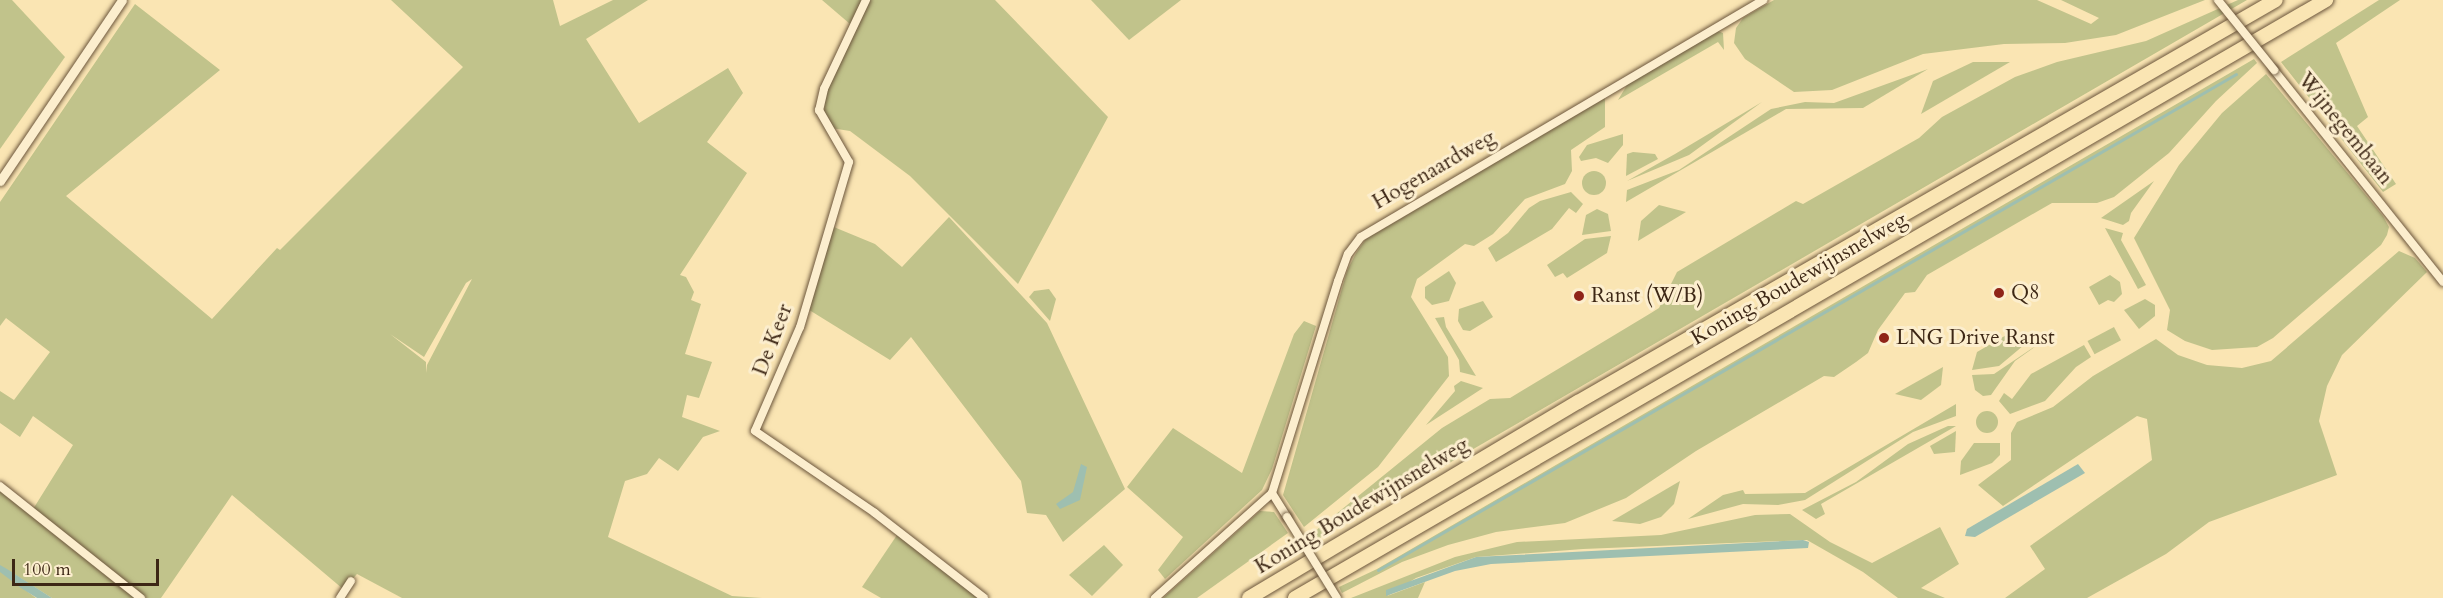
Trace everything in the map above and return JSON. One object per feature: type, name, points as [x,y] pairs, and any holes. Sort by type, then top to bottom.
[{"type":"highway","name":"Koning Boudewijnsnelweg","points":[[1249,598],[1578,402],[2276,0]]},
{"type":"highway","name":"Koning Boudewijnsnelweg","points":[[1295,598],[2325,0]]},
{"type":"street","points":[[0,181],[123,0]]},
{"type":"street","name":"De Keer","points":[[866,0],[819,110],[849,162],[800,327],[755,432],[875,513],[984,598]]},
{"type":"street","name":"Hogenaardweg","points":[[1272,493],[1338,281],[1348,254],[1361,237],[1763,0]]},
{"type":"street","name":"Wijnegembaan","points":[[2218,0],[2443,282]]},
{"type":"street","points":[[0,486],[141,598]]},
{"type":"street","points":[[1155,598],[1272,493],[1337,598]]},
{"type":"street","points":[[340,598],[351,581]]},
{"type":"green space","points":[[0,0],[12,0],[65,57],[0,149]]},
{"type":"green space","points":[[391,0],[553,0],[560,26],[613,0],[648,0],[586,39],[639,123],[728,68],[743,93],[707,142],[747,173],[680,275],[686,277],[694,292],[691,300],[701,304],[685,354],[712,362],[699,398],[687,395],[682,417],[720,431],[703,437],[678,471],[659,458],[647,474],[625,481],[608,537],[732,596],[762,598],[402,598],[357,574],[343,589],[232,495],[161,598],[52,598],[11,572],[8,577],[36,598],[0,598],[0,490],[30,514],[73,445],[33,416],[20,437],[0,423],[0,391],[14,400],[50,352],[6,318],[0,326],[0,202],[135,4],[220,70],[66,196],[212,319],[277,248],[280,250],[463,67]],"holes":[[[472,279],[427,365],[426,373],[426,362],[390,334],[424,357],[466,283]]]},
{"type":"green space","points":[[822,0],[862,0],[850,24]]},
{"type":"green space","points":[[869,0],[995,0],[1108,117],[1018,284],[910,176],[850,131],[831,128],[824,115],[826,91]]},
{"type":"green space","points":[[1091,0],[1181,0],[1129,40]]},
{"type":"green space","points":[[1774,0],[2037,0],[2091,24],[2099,18],[2061,0],[2205,0],[2116,35],[2065,43],[2004,44],[1923,54],[1832,90],[1794,92],[1745,59],[1734,43],[1736,28],[1743,18]]},
{"type":"green space","points":[[2238,0],[2247,0],[1313,542],[1309,536],[1442,428],[1490,399],[1510,398],[1659,308],[1677,272],[1796,201],[1803,204],[1919,138],[1942,117],[2015,77],[2057,62],[2146,41]]},
{"type":"green space","points":[[2379,0],[2400,0],[2336,43],[2368,117],[2357,126],[2396,184],[2383,192],[2281,62]]},
{"type":"green space","points":[[1718,31],[1723,33],[1724,50],[1718,42],[1618,100],[1627,85]]},
{"type":"green space","points":[[2254,59],[2257,63],[2216,101],[2169,153],[2114,197],[2097,203],[2052,203],[1927,275],[1915,292],[1905,293],[1878,330],[1868,353],[1834,377],[1824,376],[1696,451],[1626,498],[1565,523],[1496,532],[1448,545],[1402,562],[1342,593],[1339,587],[1377,569]]},
{"type":"green space","points":[[1973,62],[2010,62],[1921,114],[1933,81]]},
{"type":"green space","points":[[1928,69],[1863,108],[1786,109],[1626,202],[1627,190],[1679,170],[1771,109],[1805,102],[1834,103]]},
{"type":"green space","points":[[2266,74],[2383,216],[2389,227],[2381,245],[2273,338],[2257,347],[2212,350],[2185,341],[2167,330],[2170,310],[2134,238],[2179,165],[2222,113]]},
{"type":"green space","points":[[1605,98],[1605,127],[1571,150],[1572,171],[1565,184],[1525,199],[1493,234],[1474,246],[1465,244],[1417,279],[1411,297],[1448,357],[1449,376],[1378,467],[1304,527],[1283,495],[1347,271],[1356,253],[1366,239]]},
{"type":"green space","points":[[1762,102],[1689,155],[1627,181],[1675,154]]},
{"type":"green space","points":[[1623,134],[1623,145],[1608,163],[1596,158],[1581,161],[1579,157],[1587,145]]},
{"type":"green space","points":[[1633,152],[1655,154],[1658,159],[1626,176],[1627,154]]},
{"type":"green space","points":[[1594,171],[1602,175],[1606,183],[1602,191],[1594,195],[1586,191],[1582,183],[1586,175]]},
{"type":"green space","points":[[2154,181],[2131,213],[2129,221],[2123,225],[2101,218]]},
{"type":"green space","points":[[1571,192],[1583,204],[1576,213],[1569,208],[1552,229],[1496,262],[1488,248],[1508,233],[1529,208],[1540,201]]},
{"type":"green space","points":[[1659,205],[1686,212],[1638,241],[1641,221]]},
{"type":"green space","points":[[1597,209],[1608,214],[1611,231],[1582,235],[1586,215]]},
{"type":"green space","points":[[949,217],[1047,323],[1125,489],[1063,542],[1046,515],[1027,513],[1021,481],[911,337],[890,360],[806,308],[829,225],[875,244],[902,267]]},
{"type":"green space","points":[[2105,228],[2123,233],[2121,240],[2146,285],[2138,289]]},
{"type":"green space","points":[[1611,236],[1607,253],[1567,278],[1563,273],[1555,277],[1547,265],[1585,239]]},
{"type":"green space","points":[[2399,251],[2415,258],[2427,272],[2342,355],[2327,386],[2319,421],[2337,475],[2209,522],[2166,554],[2087,598],[2005,598],[2045,569],[2030,546],[2152,460],[2147,419],[2137,416],[2003,506],[1978,485],[2011,460],[2011,433],[2017,422],[2053,407],[2093,376],[2156,339],[2178,355],[2207,365],[2242,368],[2271,361]]},
{"type":"green space","points":[[1449,271],[1456,283],[1449,301],[1432,305],[1425,298],[1425,287]]},
{"type":"green space","points":[[2110,275],[2120,282],[2122,294],[2114,302],[2108,300],[2099,305],[2089,287]]},
{"type":"green space","points":[[1049,289],[1056,299],[1050,321],[1029,297],[1034,291]]},
{"type":"green space","points":[[2145,299],[2155,305],[2155,316],[2139,329],[2124,310]]},
{"type":"green space","points":[[1483,301],[1493,317],[1470,331],[1463,330],[1458,321],[1459,309]]},
{"type":"green space","points":[[1444,317],[1446,327],[1476,376],[1460,372],[1459,360],[1435,318]]},
{"type":"green space","points":[[1304,321],[1316,326],[1272,469],[1262,490],[1165,579],[1158,570],[1183,537],[1127,487],[1173,428],[1242,473],[1294,334]]},
{"type":"green space","points":[[2114,327],[2121,340],[2095,354],[2088,341]]},
{"type":"green space","points":[[2015,330],[2018,335],[2025,331],[2030,340],[1999,366],[1972,370],[1977,352]]},
{"type":"green space","points":[[2043,341],[2015,361],[1991,395],[1983,396],[1975,390],[1972,375],[1994,374]]},
{"type":"green space","points":[[2084,345],[2091,357],[2076,367],[2045,401],[2010,414],[1999,401],[2004,393],[2012,399],[2031,374]]},
{"type":"green space","points":[[1943,367],[1941,385],[1921,400],[1895,394]]},
{"type":"green space","points":[[1461,381],[1483,388],[1426,425],[1455,391],[1454,386]]},
{"type":"green space","points":[[1956,404],[1956,416],[1913,432],[1805,500],[1778,505],[1743,504],[1688,519],[1723,495],[1743,490],[1745,494],[1805,493]]},
{"type":"green space","points":[[1987,411],[1995,414],[1998,422],[1995,430],[1987,433],[1979,430],[1976,422],[1979,414]]},
{"type":"green space","points":[[1948,426],[1956,426],[1821,504],[1825,514],[1816,519],[1802,510],[1856,482],[1908,444]]},
{"type":"green space","points":[[1956,431],[1955,452],[1934,454],[1930,446]]},
{"type":"green space","points":[[1974,443],[2000,443],[2000,455],[1992,463],[1960,475],[1961,461]]},
{"type":"green space","points":[[1680,481],[1674,504],[1661,517],[1640,524],[1612,521]]},
{"type":"green space","points":[[1260,511],[1274,512],[1288,533],[1197,598],[1163,598]]},
{"type":"green space","points":[[1790,514],[1830,542],[1872,563],[1940,527],[1959,564],[1921,588],[1945,598],[1898,598],[1863,572],[1807,540],[1583,549],[1476,557],[1416,578],[1387,596],[1425,582],[1418,598],[1351,598],[1455,557],[1517,542],[1661,535],[1755,515]]},
{"type":"green space","points":[[897,535],[979,598],[881,598],[862,587]]},
{"type":"green space","points":[[1104,545],[1123,565],[1092,596],[1069,575]]},
{"type":"shaded area","points":[[1081,464],[1087,467],[1080,500],[1060,509],[1056,504],[1073,492]]},
{"type":"shaded area","points":[[2078,464],[2085,473],[1975,537],[1965,536],[1967,529]]},
{"type":"shaded area","points":[[1803,540],[1809,542],[1808,548],[1491,564],[1455,571],[1386,596],[1386,590],[1476,557]]},
{"type":"shaded area","points":[[0,565],[52,598],[37,598],[21,588],[0,572]]},
{"type":"waterway","points":[[1378,570],[2236,74]]},
{"type":"place","name":"Q8","points":[[1999,293]]},
{"type":"place","name":"Ranst (W/B)","points":[[1579,296]]},
{"type":"place","name":"LNG Drive Ranst","points":[[1884,338]]}]
